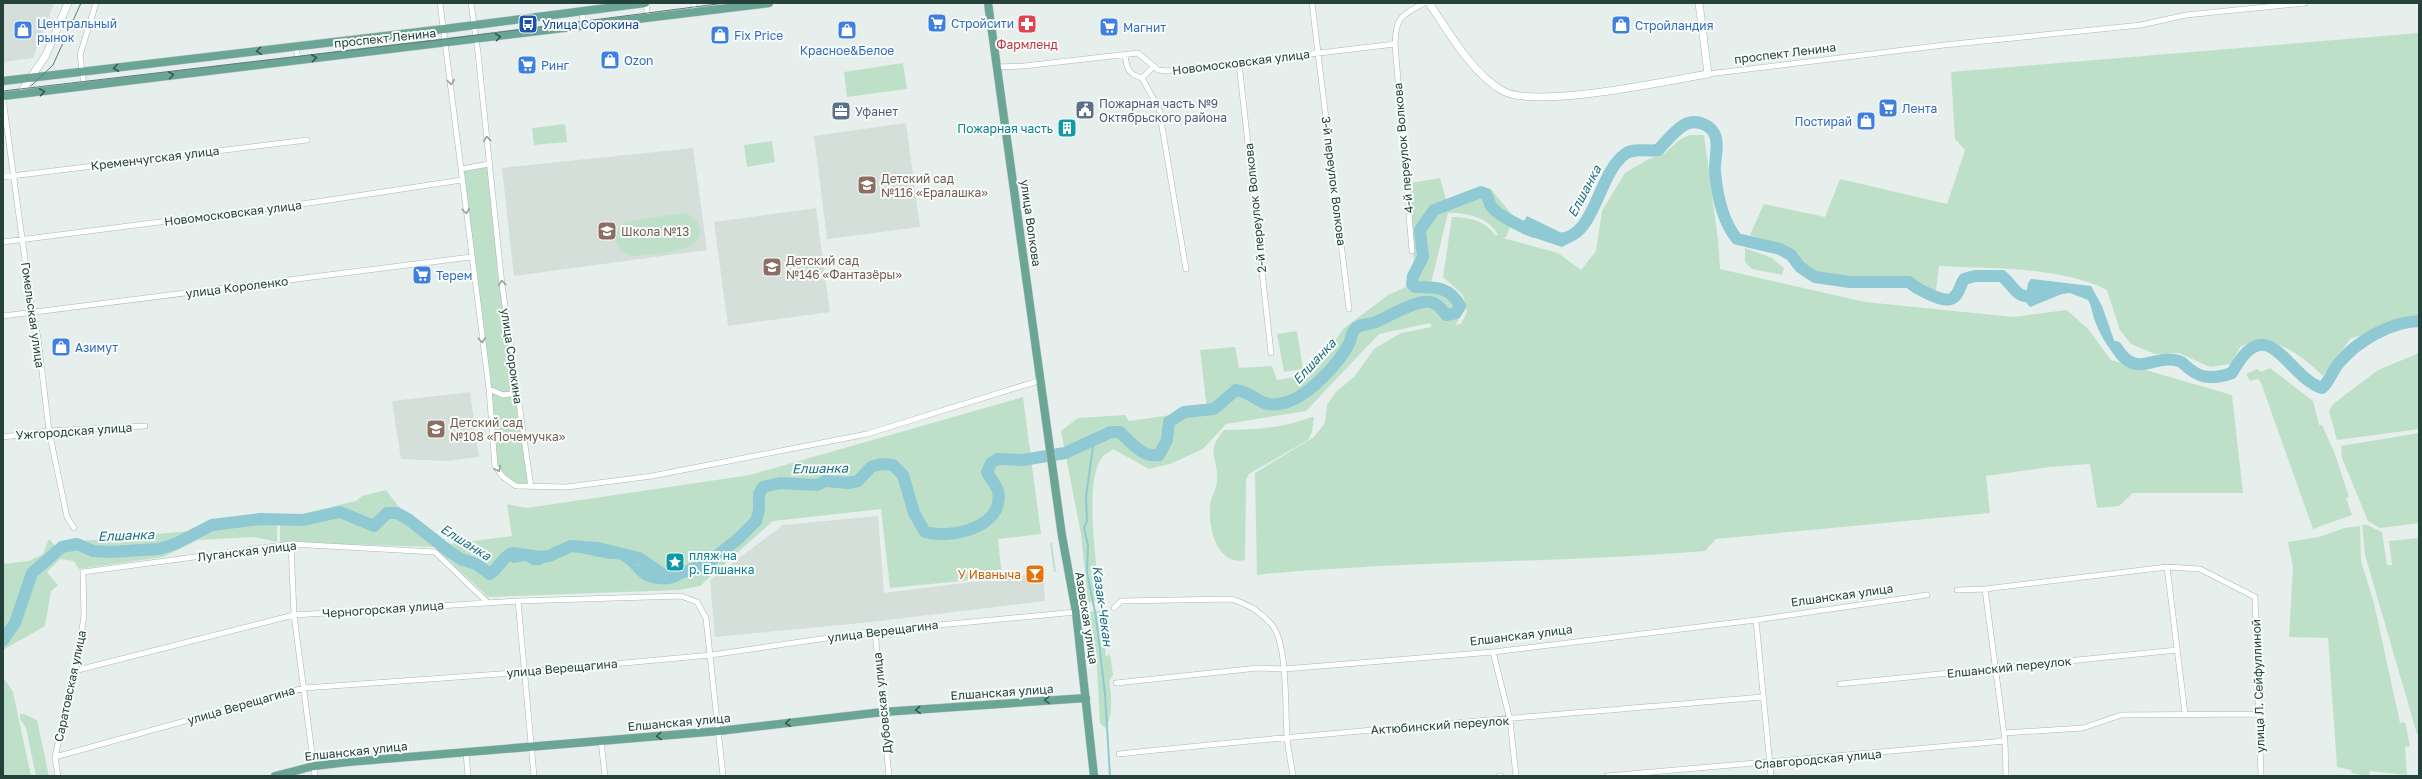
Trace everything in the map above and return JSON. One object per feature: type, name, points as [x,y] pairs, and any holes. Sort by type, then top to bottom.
[{"type":"main road","name":"проспект Ленина","points":[[3,82],[33,77],[474,26],[646,3]]},
{"type":"main road","name":"проспект Ленина","points":[[3,97],[298,60],[446,44],[769,3]]},
{"type":"main road","name":"улица Волкова","points":[[988,3],[1050,447]]},
{"type":"main road","name":"Азовская улица","points":[[1050,447],[1062,536],[1076,612],[1094,776]]},
{"type":"main road","name":"Елшанская улица","points":[[274,776],[314,766],[719,731],[882,712],[1086,698]]},
{"type":"street","points":[[18,95],[33,77],[46,55],[68,3]]},
{"type":"street","points":[[84,86],[80,55],[96,3]]},
{"type":"street","points":[[440,3],[488,389],[495,466],[503,477],[516,486],[531,488],[567,487],[680,471],[867,434],[1040,380]]},
{"type":"street","name":"улица Сорокина","points":[[471,3],[490,164],[502,285],[531,488]]},
{"type":"street","points":[[646,3],[648,18]]},
{"type":"street","points":[[694,3],[694,12]]},
{"type":"street","name":"3-й переулок Волкова","points":[[1312,3],[1349,309]]},
{"type":"street","name":"4-й переулок Волкова","points":[[1412,251],[1395,44],[1396,26],[1401,16],[1424,3]]},
{"type":"street","name":"проспект Ленина","points":[[1429,3],[1481,74],[1504,91],[1518,96],[1537,97],[1615,90],[1708,74],[1944,45],[2141,26],[2186,15],[2305,3]]},
{"type":"street","points":[[1699,3],[1708,74]]},
{"type":"street","points":[[582,11],[583,26]]},
{"type":"street","name":"Новомосковская улица","points":[[997,67],[1024,66],[1138,53],[1158,70],[1168,71],[1395,44]]},
{"type":"street","points":[[296,47],[298,60]]},
{"type":"street","points":[[1125,55],[1128,70],[1132,75],[1142,78],[1159,108],[1186,269]]},
{"type":"street","name":"2-й переулок Волкова","points":[[1240,63],[1271,353]]},
{"type":"street","points":[[1142,78],[1154,66]]},
{"type":"street","name":"Гомельская улица","points":[[3,97],[32,311],[38,338],[48,431],[67,517],[74,528]]},
{"type":"street","name":"Кременчугская улица","points":[[3,177],[307,140]]},
{"type":"street","points":[[461,169],[490,164]]},
{"type":"street","name":"Новомосковская улица","points":[[3,242],[316,202],[462,180]]},
{"type":"street","name":"улица Короленко","points":[[3,316],[32,311],[471,257]]},
{"type":"street","points":[[488,389],[503,395],[517,393]]},
{"type":"street","name":"Ужгородская улица","points":[[3,437],[48,431],[145,426]]},
{"type":"street","points":[[291,544],[294,615],[315,776]]},
{"type":"street","name":"Луганская улица","points":[[83,572],[291,544],[436,552],[488,603]]},
{"type":"street","points":[[1957,590],[1985,589],[2167,566],[2185,713]]},
{"type":"street","name":"улица Л. Сейфуллиной","points":[[2167,566],[2200,569],[2255,597],[2261,776]]},
{"type":"street","name":"Саратовская улица","points":[[58,776],[54,758],[78,658],[84,615],[83,572]]},
{"type":"street","points":[[1985,589],[1994,668],[2005,741],[2006,776]]},
{"type":"street","name":"Елшанская улица","points":[[1116,683],[1258,668],[1284,669],[1493,652],[1756,620],[1927,595]]},
{"type":"street","name":"Черногорская улица","points":[[74,671],[294,615],[518,601],[681,596],[697,602],[706,618],[711,655]]},
{"type":"street","points":[[1114,608],[1121,601],[1231,599],[1247,603],[1273,625],[1281,648],[1284,669],[1287,736],[1293,776]]},
{"type":"street","points":[[518,601],[533,748],[534,776]]},
{"type":"street","name":"улица Верещагина","points":[[54,758],[304,688],[526,672],[711,655],[875,631],[1076,612]]},
{"type":"street","points":[[1756,620],[1762,697],[1771,776]]},
{"type":"street","name":"Дубовская улица","points":[[875,631],[889,776]]},
{"type":"street","name":"Елшанский переулок","points":[[1840,684],[2177,650]]},
{"type":"street","points":[[1493,652],[1510,720],[1516,776]]},
{"type":"street","points":[[711,655],[723,776]]},
{"type":"street","name":"Актюбинский переулок","points":[[1119,754],[1287,736],[1510,720],[1762,697]]},
{"type":"street","points":[[2004,733],[2083,728],[2121,715],[2185,713],[2196,716],[2259,714]]},
{"type":"street","points":[[601,741],[605,776]]},
{"type":"street","name":"Славгородская улица","points":[[1607,776],[1769,763],[2005,741]]},
{"type":"street","points":[[466,753],[468,776]]},
{"type":"shaded area","name":"Центральный рынок","points":[[3,3],[54,3],[33,58],[3,62]]},
{"type":"shaded area","name":"Детский сад №116 «Ералашка»","points":[[906,123],[920,227],[827,239],[814,136]]},
{"type":"shaded area","name":"Школа №13","points":[[693,148],[707,250],[514,276],[502,168]]},
{"type":"shaded area","name":"Детский сад №146 «Фантазёры»","points":[[816,208],[830,312],[728,326],[714,222]]},
{"type":"shaded area","name":"Детский сад №108 «Почемучка»","points":[[470,392],[479,457],[447,461],[401,459],[392,401]]},
{"type":"shaded area","points":[[878,516],[884,593],[1043,573],[1045,601],[871,622],[715,637],[710,580],[783,525]]},
{"type":"green space","points":[[2419,33],[2419,320],[2351,338],[2323,376],[2296,353],[2275,344],[2264,342],[2241,346],[2230,364],[2210,367],[2179,353],[2155,354],[2131,344],[2120,330],[2107,290],[2088,282],[2068,277],[2025,270],[1939,266],[1936,290],[1809,271],[1798,254],[1750,235],[1764,204],[1825,217],[1840,179],[1947,204],[1965,150],[1955,139],[1951,72]]},
{"type":"green space","points":[[903,63],[907,89],[847,97],[844,72]]},
{"type":"green space","points":[[565,124],[567,142],[534,145],[532,128]]},
{"type":"green space","points":[[1689,135],[1704,135],[1718,240],[1720,269],[1865,302],[2014,317],[2067,310],[2088,329],[2111,360],[2232,395],[2243,493],[2133,493],[2119,506],[2097,508],[2090,464],[2049,467],[1986,476],[1990,513],[1716,539],[1705,551],[1584,558],[1381,566],[1257,575],[1255,473],[1314,437],[1325,423],[1327,405],[1336,392],[1355,376],[1374,349],[1401,333],[1432,327],[1430,323],[1379,334],[1306,411],[1226,424],[1203,449],[1170,464],[1149,469],[1113,449],[1105,455],[1101,459],[1096,471],[1092,506],[1100,599],[1088,603],[1081,534],[1061,431],[1078,418],[1125,415],[1129,421],[1207,410],[1200,350],[1235,347],[1239,368],[1272,366],[1277,380],[1313,374],[1343,329],[1388,295],[1406,287],[1414,270],[1411,183],[1440,178],[1447,203],[1490,188],[1514,217],[1506,237],[1503,238],[1558,253],[1581,270],[1596,251],[1602,211],[1625,173],[1647,160],[1665,153],[1678,141]],"holes":[[[1448,213],[1470,215],[1484,220],[1498,235],[1495,235],[1482,223],[1470,219],[1452,217],[1443,277],[1463,295],[1467,312],[1461,324],[1456,325],[1462,311],[1456,294],[1431,283]]]},
{"type":"green space","points":[[772,141],[775,162],[747,167],[744,145]]},
{"type":"green space","points":[[489,164],[502,285],[531,487],[516,486],[495,466],[461,169]]},
{"type":"green space","points":[[683,213],[688,214],[697,220],[699,225],[700,235],[695,242],[687,247],[677,251],[634,256],[629,255],[619,249],[616,242],[616,233],[625,222]]},
{"type":"green space","points":[[1745,248],[1772,258],[1784,268],[1782,275],[1752,269],[1745,262]]},
{"type":"green space","points":[[1297,331],[1303,369],[1284,372],[1277,334]]},
{"type":"green space","points":[[2419,353],[2419,429],[2337,440],[2329,411],[2333,404],[2378,370]]},
{"type":"green space","points":[[2270,368],[2313,401],[2319,425],[2322,425],[2335,454],[2349,497],[2346,498],[2352,515],[2313,529],[2261,383],[2258,379],[2250,381],[2246,374],[2257,369],[2261,372]]},
{"type":"green space","points":[[1023,397],[1041,534],[998,539],[1002,577],[890,588],[881,509],[773,521],[700,586],[679,590],[488,597],[434,547],[280,542],[280,519],[356,501],[362,496],[386,490],[401,510],[441,545],[512,536],[507,504],[527,508],[750,475]]},
{"type":"green space","points":[[1314,417],[1312,432],[1308,440],[1249,474],[1246,479],[1245,560],[1235,560],[1227,557],[1216,543],[1210,514],[1210,505],[1217,482],[1214,450],[1218,438],[1224,430],[1268,428],[1290,424]]},
{"type":"green space","points":[[2419,433],[2419,523],[2380,528],[2368,521],[2342,458],[2341,446]]},
{"type":"green space","points":[[256,516],[272,517],[272,520],[277,520],[277,542],[254,537],[198,540],[163,557],[79,569],[74,561],[60,559],[47,572],[58,585],[51,591],[45,626],[3,650],[3,564],[29,561],[43,554],[49,539],[59,550],[66,549],[71,542],[210,529]]},
{"type":"green space","points":[[2362,525],[2367,525],[2382,532],[2387,565],[2392,565],[2389,541],[2419,538],[2419,734],[2417,734],[2365,555]]},
{"type":"green space","points":[[2360,526],[2361,561],[2374,603],[2400,723],[2405,722],[2410,746],[2405,747],[2407,775],[2370,771],[2369,776],[2352,773],[2351,770],[2337,767],[2328,638],[2289,637],[2293,567],[2288,542],[2319,537],[2344,528]]},
{"type":"green space","points":[[1050,543],[1052,543],[1056,572],[1054,572]]},
{"type":"green space","points":[[1105,610],[1109,624],[1104,636],[1106,657],[1110,654],[1113,675],[1109,682],[1111,693],[1111,712],[1108,724],[1105,728],[1100,723],[1096,650],[1088,623],[1090,612]]},
{"type":"green space","points":[[3,677],[13,692],[31,776],[3,776]]},
{"type":"green space","points":[[20,714],[24,714],[37,720],[49,776],[36,776],[26,728],[20,719]]},
{"type":"water","points":[[1527,216],[1564,234],[1574,235],[1573,241],[1562,247],[1523,234],[1518,230]]},
{"type":"water","points":[[2031,279],[2091,286],[2102,306],[2114,340],[2125,360],[2123,361],[2119,358],[2106,344],[2097,326],[2088,300],[2070,293],[2062,294],[2030,307],[2025,301],[2028,283]]},
{"type":"water","points":[[579,547],[592,549],[609,547],[613,554],[627,554],[639,566],[662,576],[672,571],[683,571],[685,575],[682,579],[671,584],[651,583],[638,576],[623,561],[574,552],[561,553],[540,565],[531,564],[526,561],[513,563],[506,558],[515,553],[523,553],[533,556],[562,549]]},
{"type":"waterway","name":"Елшанка","points":[[1559,239],[1571,236],[1581,228],[1589,217],[1608,176],[1625,154],[1636,150],[1658,150],[1680,127],[1688,123],[1696,122],[1705,124],[1716,137],[1717,147],[1715,172],[1717,189],[1724,216],[1737,239],[1780,249],[1791,255],[1800,267],[1815,277],[1850,282],[1909,282],[1929,294],[1947,300],[1954,298],[1964,279],[1975,276],[2002,276],[2017,293],[2021,295],[2041,295]]},
{"type":"waterway","name":"Елшанка","points":[[3,640],[15,623],[32,573],[62,547],[77,544],[93,551],[111,552],[159,549],[175,544],[212,525],[260,519],[303,520],[340,512],[374,526],[387,513],[397,513],[408,519],[450,552],[461,559],[476,564],[490,574],[506,557],[512,553],[541,557],[549,556],[571,546],[598,548],[639,558],[662,574],[674,575],[705,565],[738,539],[756,521],[759,510],[759,494],[763,487],[780,483],[817,485],[825,481],[848,483],[858,481],[871,467],[881,464],[893,465],[903,475],[914,513],[925,532],[936,534],[961,532],[974,528],[985,522],[993,514],[998,504],[998,491],[987,472],[991,463],[998,459],[1023,460],[1065,453],[1111,432],[1120,432],[1142,452],[1159,455],[1167,440],[1169,422],[1184,412],[1214,409],[1236,390],[1265,403],[1272,404],[1280,404],[1290,401],[1307,392],[1331,369],[1349,344],[1352,333],[1359,326],[1376,322],[1417,303],[1424,302],[1430,302],[1437,305],[1446,315],[1456,313],[1460,306],[1456,299],[1446,291],[1429,287],[1415,287],[1412,284],[1413,276],[1423,257],[1420,230],[1434,210],[1481,192],[1486,194],[1491,206],[1499,214],[1518,225],[1535,232]]},
{"type":"waterway","name":"Елшанка","points":[[2116,347],[2124,357],[2131,362],[2145,364],[2169,359],[2179,361],[2200,375],[2211,377],[2232,373],[2245,354],[2256,346],[2267,346],[2277,351],[2309,381],[2322,388],[2346,355],[2365,340],[2397,325],[2419,321]]},
{"type":"waterway","name":"Казак-Чекан","points":[[1094,439],[1086,497],[1087,521],[1084,528],[1088,545],[1087,573],[1096,617],[1105,694],[1110,776]]},
{"type":"tram line","points":[[31,86],[53,65],[81,3]]},
{"type":"tram line","points":[[3,91],[446,39],[725,3]]},
{"type":"place","name":"Стройсити","points":[[937,23]]},
{"type":"place","name":"Улица Сорокина","points":[[528,24]]},
{"type":"place","name":"Фармленд","points":[[1027,24]]},
{"type":"place","name":"Стройландия","points":[[1621,25]]},
{"type":"place","name":"Магнит","points":[[1109,27]]},
{"type":"place","name":"Центральный рынок","points":[[23,30]]},
{"type":"place","name":"Красное&Белое","points":[[847,30]]},
{"type":"place","name":"Fix Price","points":[[720,35]]},
{"type":"place","name":"Ozon","points":[[610,60]]},
{"type":"place","name":"Ринг","points":[[527,65]]},
{"type":"place","name":"Лента","points":[[1888,108]]},
{"type":"place","name":"Пожарная часть №9 Октябрьского района","points":[[1085,110]]},
{"type":"place","name":"Уфанет","points":[[841,111]]},
{"type":"place","name":"Постирай","points":[[1866,121]]},
{"type":"place","name":"Пожарная часть","points":[[1067,128]]},
{"type":"place","name":"Детский сад №116 «Ералашка»","points":[[867,185]]},
{"type":"place","name":"Школа №13","points":[[607,231]]},
{"type":"place","name":"Детский сад №146 «Фантазёры»","points":[[772,267]]},
{"type":"place","name":"Терем","points":[[422,275]]},
{"type":"place","name":"Азимут","points":[[61,347]]},
{"type":"place","name":"Детский сад №108 «Почемучка»","points":[[436,429]]},
{"type":"place","name":"пляж на р. Елшанка","points":[[675,562]]},
{"type":"place","name":"У Иваныча","points":[[1035,574]]}]
